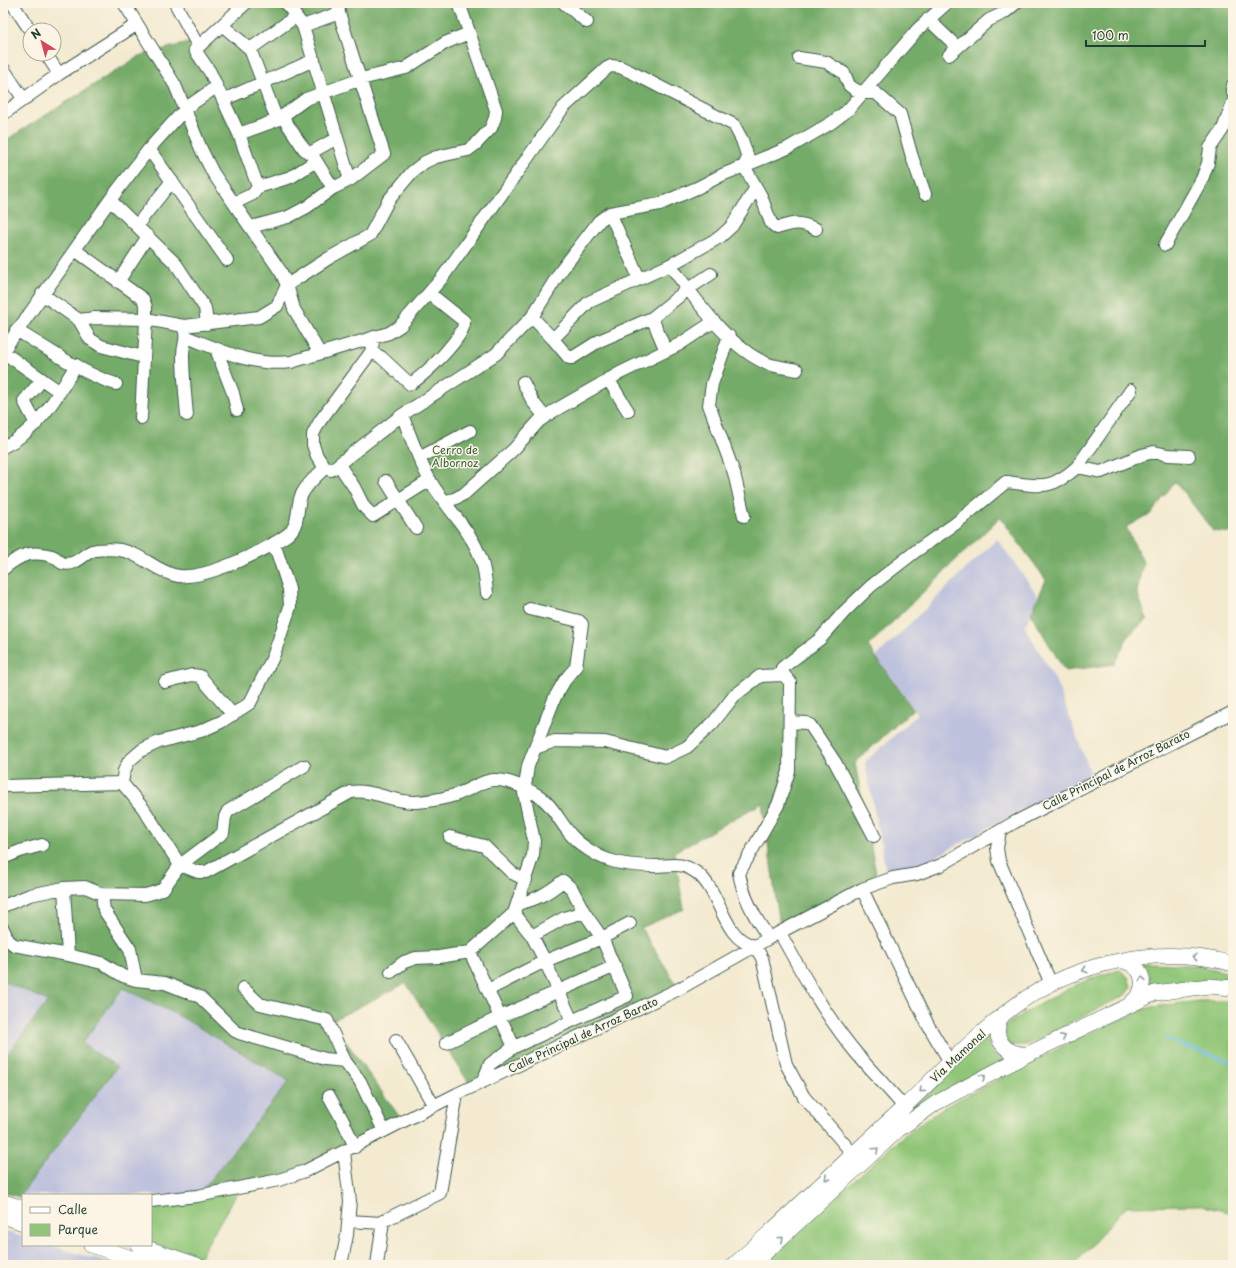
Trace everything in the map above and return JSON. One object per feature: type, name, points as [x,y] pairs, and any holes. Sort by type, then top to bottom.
[{"type":"main road","name":"Vía Mamonal","points":[[734,1265],[904,1107],[950,1062],[1002,1016],[1034,993],[1080,972],[1123,960],[1161,956],[1186,956],[1209,958],[1233,964]]},
{"type":"main road","points":[[1123,960],[1136,966],[1143,979],[1141,993],[1130,1003]]},
{"type":"main road","name":"Vía Mamonal","points":[[752,1265],[898,1130],[918,1114],[956,1091],[1130,1003],[1155,993],[1209,986],[1233,988]]},
{"type":"main road","points":[[1002,1016],[997,1028],[1000,1041],[1003,1046],[1014,1053],[1028,1054]]},
{"type":"main road","points":[[3,1202],[22,1208]]},
{"type":"main road","points":[[3,1216],[22,1223]]},
{"type":"main road","points":[[94,1246],[152,1265]]},
{"type":"main road","points":[[141,1246],[197,1265]]},
{"type":"street","points":[[12,3],[25,22]]},
{"type":"street","points":[[124,3],[136,25],[175,85],[186,108],[201,149],[213,173],[252,227],[281,272],[287,285],[294,309],[319,352]]},
{"type":"street","points":[[175,3],[198,46]]},
{"type":"street","points":[[246,3],[195,50],[210,72],[239,134],[258,187]]},
{"type":"street","points":[[286,3],[299,21],[314,60],[322,93],[350,180]]},
{"type":"street","points":[[185,332],[207,324],[260,317],[268,313],[277,306],[287,285],[329,258],[370,235],[388,200],[412,172],[425,162],[436,157],[468,150],[491,128],[496,110],[459,3]]},
{"type":"street","points":[[564,3],[587,22]]},
{"type":"street","points":[[374,337],[371,352],[320,421],[313,434],[313,445],[325,468],[331,470],[339,465],[402,414],[496,354],[532,317],[560,272],[599,221],[610,214],[660,204],[788,148],[832,123],[848,110],[928,19],[947,3]]},
{"type":"street","points":[[928,19],[953,51],[988,20],[1004,13],[1016,3]]},
{"type":"street","points":[[250,49],[299,21],[339,8],[384,154],[350,180],[333,188],[307,207],[288,217],[252,227]]},
{"type":"street","points":[[3,114],[59,74],[136,25]]},
{"type":"street","points":[[222,25],[250,49],[262,82],[280,118],[304,149],[314,159],[333,188]]},
{"type":"street","points":[[239,134],[280,118],[306,99],[361,79],[406,68],[445,43],[469,34]]},
{"type":"street","points":[[799,58],[826,62],[836,67],[844,73],[851,88],[863,93],[876,93],[900,114],[912,157],[925,194]]},
{"type":"street","points":[[223,100],[314,60]]},
{"type":"street","points":[[51,62],[59,74]]},
{"type":"street","points":[[79,320],[96,318],[146,319],[185,332],[216,350],[242,358],[279,363],[291,362],[319,352],[389,333],[400,326],[454,263],[538,141],[563,108],[602,71],[611,66],[620,67],[632,72],[734,125],[742,140],[748,158],[744,166]]},
{"type":"street","points":[[3,68],[24,100]]},
{"type":"street","points":[[1233,85],[1233,93]]},
{"type":"street","points":[[60,392],[3,351],[42,294],[149,149],[186,108],[216,87]]},
{"type":"street","points":[[1164,245],[1202,179],[1208,163],[1210,148],[1223,129],[1233,102]]},
{"type":"street","points":[[314,159],[312,152],[337,138]]},
{"type":"street","points":[[149,149],[227,260]]},
{"type":"street","points":[[234,203],[253,194],[258,187],[291,176],[314,159]]},
{"type":"street","points":[[744,166],[755,189],[761,196],[774,226],[777,228],[795,222],[803,223],[816,229]]},
{"type":"street","points":[[137,225],[172,181]]},
{"type":"street","points":[[553,339],[589,302],[670,264],[720,237],[732,226],[755,189]]},
{"type":"street","points":[[110,200],[176,264],[205,308],[207,324]]},
{"type":"street","points":[[610,214],[639,278]]},
{"type":"street","points":[[118,282],[148,236]]},
{"type":"street","points":[[75,250],[143,299],[146,307],[146,319],[141,418]]},
{"type":"street","points":[[670,264],[713,322],[749,354],[768,364],[798,370]]},
{"type":"street","points":[[532,317],[569,358],[572,358],[599,341],[652,318],[688,289],[711,274]]},
{"type":"street","points":[[371,352],[381,357],[410,384],[447,351],[462,327],[464,320],[429,293]]},
{"type":"street","points":[[42,294],[79,320],[90,338],[101,346],[144,357]]},
{"type":"street","points":[[652,318],[666,351]]},
{"type":"street","points":[[445,500],[454,499],[464,494],[514,449],[545,417],[608,380],[680,344],[713,322]]},
{"type":"street","points":[[16,330],[76,365],[106,381],[116,384]]},
{"type":"street","points":[[185,332],[183,348],[187,414]]},
{"type":"street","points":[[729,336],[712,384],[709,406],[734,473],[744,516]]},
{"type":"street","points":[[216,350],[233,393],[237,410]]},
{"type":"street","points":[[3,447],[15,441],[36,424],[60,392],[76,365]]},
{"type":"street","points":[[36,424],[24,401],[42,380]]},
{"type":"street","points":[[608,380],[628,411]]},
{"type":"street","points":[[523,382],[530,398],[545,417]]},
{"type":"street","points":[[769,938],[759,924],[743,887],[739,873],[780,798],[789,770],[790,682],[784,675],[782,668],[820,639],[845,611],[871,586],[916,551],[955,524],[1006,482],[1036,487],[1049,485],[1067,476],[1077,467],[1131,390]]},
{"type":"street","points":[[402,414],[430,480],[440,497],[445,500],[452,514],[468,533],[482,560],[488,593]]},
{"type":"street","points":[[421,457],[470,430]]},
{"type":"street","points":[[1077,467],[1101,472],[1142,455],[1154,452],[1168,455],[1189,456]]},
{"type":"street","points":[[339,465],[354,487],[364,506],[373,516],[430,480]]},
{"type":"street","points":[[3,569],[18,557],[26,553],[54,556],[62,563],[76,563],[92,551],[119,550],[143,558],[176,576],[197,575],[228,566],[274,543],[292,531],[297,517],[301,497],[309,484],[325,468]]},
{"type":"street","points":[[386,481],[416,528]]},
{"type":"street","points":[[274,543],[289,589],[290,608],[273,657],[250,703],[233,715],[201,731],[159,742],[142,750],[129,761],[124,771],[122,783],[143,808],[180,865],[198,872],[206,872],[351,792],[370,792],[403,802],[417,802],[456,794],[470,786],[496,779],[507,780],[525,788],[543,799],[572,836],[596,854],[618,862],[657,866],[673,864],[692,870],[700,875],[736,937],[743,943],[755,946],[762,958],[782,1047],[792,1075],[804,1097],[853,1154]]},
{"type":"street","points":[[515,909],[533,856],[534,841],[528,818],[525,788],[528,766],[556,697],[565,680],[576,667],[582,624],[579,621],[530,609]]},
{"type":"street","points":[[165,682],[192,674],[200,676],[233,715]]},
{"type":"street","points":[[535,748],[554,740],[605,742],[666,756],[687,747],[713,723],[734,696],[760,676],[784,675]]},
{"type":"street","name":"Calle Principal de Arroz Barato","points":[[152,1201],[197,1196],[279,1180],[305,1171],[456,1094],[679,989],[769,938],[862,889],[893,878],[928,871],[941,865],[1000,831],[1233,712]]},
{"type":"street","points":[[790,722],[806,723],[810,725],[835,762],[874,836]]},
{"type":"street","points":[[3,906],[30,895],[64,888],[85,887],[102,894],[145,895],[163,889],[180,865],[223,833],[225,816],[228,811],[304,766]]},
{"type":"street","points":[[3,786],[122,783]]},
{"type":"street","points":[[1000,831],[997,848],[999,861],[1051,984]]},
{"type":"street","points":[[450,837],[484,846],[512,873],[526,880]]},
{"type":"street","points":[[3,858],[20,850],[42,845]]},
{"type":"street","points":[[391,972],[404,962],[416,958],[470,952],[515,909],[551,891],[563,881],[572,889],[584,912],[602,938],[627,996],[514,1047],[490,1064],[483,1081]]},
{"type":"street","points":[[64,888],[68,954]]},
{"type":"street","points":[[862,889],[928,1025],[950,1062]]},
{"type":"street","points":[[102,894],[104,910],[130,949],[136,980]]},
{"type":"street","points":[[515,909],[532,936],[545,961],[572,1021]]},
{"type":"street","points":[[532,936],[564,918],[584,912]]},
{"type":"street","points":[[488,990],[545,961],[602,938],[630,923]]},
{"type":"street","points":[[3,929],[8,940],[14,945],[68,954],[102,963],[123,976],[136,980],[165,983],[200,997],[235,1031],[239,1033],[325,1058],[346,1061]]},
{"type":"street","points":[[780,933],[815,995],[856,1054],[904,1107]]},
{"type":"street","points":[[470,952],[514,1047]]},
{"type":"street","points":[[446,1043],[500,1017],[615,966]]},
{"type":"street","points":[[243,988],[260,1004],[327,1020],[346,1061],[360,1081],[384,1131]]},
{"type":"street","points":[[396,1040],[434,1106]]},
{"type":"street","points":[[377,1265],[382,1223],[386,1218],[440,1193],[456,1094]]},
{"type":"street","points":[[329,1096],[350,1149],[349,1221],[342,1265]]},
{"type":"street","points":[[349,1221],[382,1223]]},
{"type":"shaded area","points":[[997,539],[1038,596],[1025,627],[1055,679],[1091,774],[926,862],[886,872],[865,762],[918,714],[876,657]]},
{"type":"shaded area","points":[[3,981],[48,1001],[3,1060]]},
{"type":"shaded area","points":[[123,988],[183,1018],[289,1081],[198,1195],[22,1194],[22,1198],[19,1197],[117,1067],[82,1043]]},
{"type":"shaded area","points":[[3,1230],[22,1237],[22,1246],[53,1246],[115,1265],[3,1265]]},
{"type":"green space","name":"Cerro de Albornoz","points":[[242,3],[1233,3],[1233,533],[1213,531],[1175,481],[1152,513],[1126,527],[1143,562],[1137,592],[1147,619],[1129,635],[1114,664],[1065,671],[1031,614],[1046,580],[1000,517],[868,646],[913,709],[855,763],[878,884],[781,933],[762,803],[674,852],[684,909],[641,928],[682,993],[472,1088],[406,983],[331,1021],[404,1123],[306,1172],[198,1195],[289,1081],[183,1018],[123,988],[82,1043],[117,1067],[19,1197],[3,1192],[3,1060],[48,1001],[3,981],[3,142],[141,55],[203,39]]},
{"type":"green space","points":[[1141,963],[1164,963],[1210,968],[1233,974],[1233,985],[1148,993],[1149,974]]},
{"type":"green space","points":[[1120,970],[1128,977],[1131,987],[1125,995],[1026,1045],[1008,1045],[1002,1032],[1006,1025],[1047,1000],[1074,986],[1104,974]]},
{"type":"green space","points":[[1199,1001],[1233,1001],[1233,1213],[1198,1205],[1126,1206],[1074,1265],[761,1265],[904,1135],[944,1107],[1075,1040],[1142,1010],[1152,1007]]},
{"type":"green space","points":[[987,1038],[993,1054],[1005,1062],[906,1111]]},
{"type":"green space","points":[[238,1191],[199,1258],[152,1243],[152,1205]]},
{"type":"waterway","points":[[1166,1039],[1233,1063]]}]
